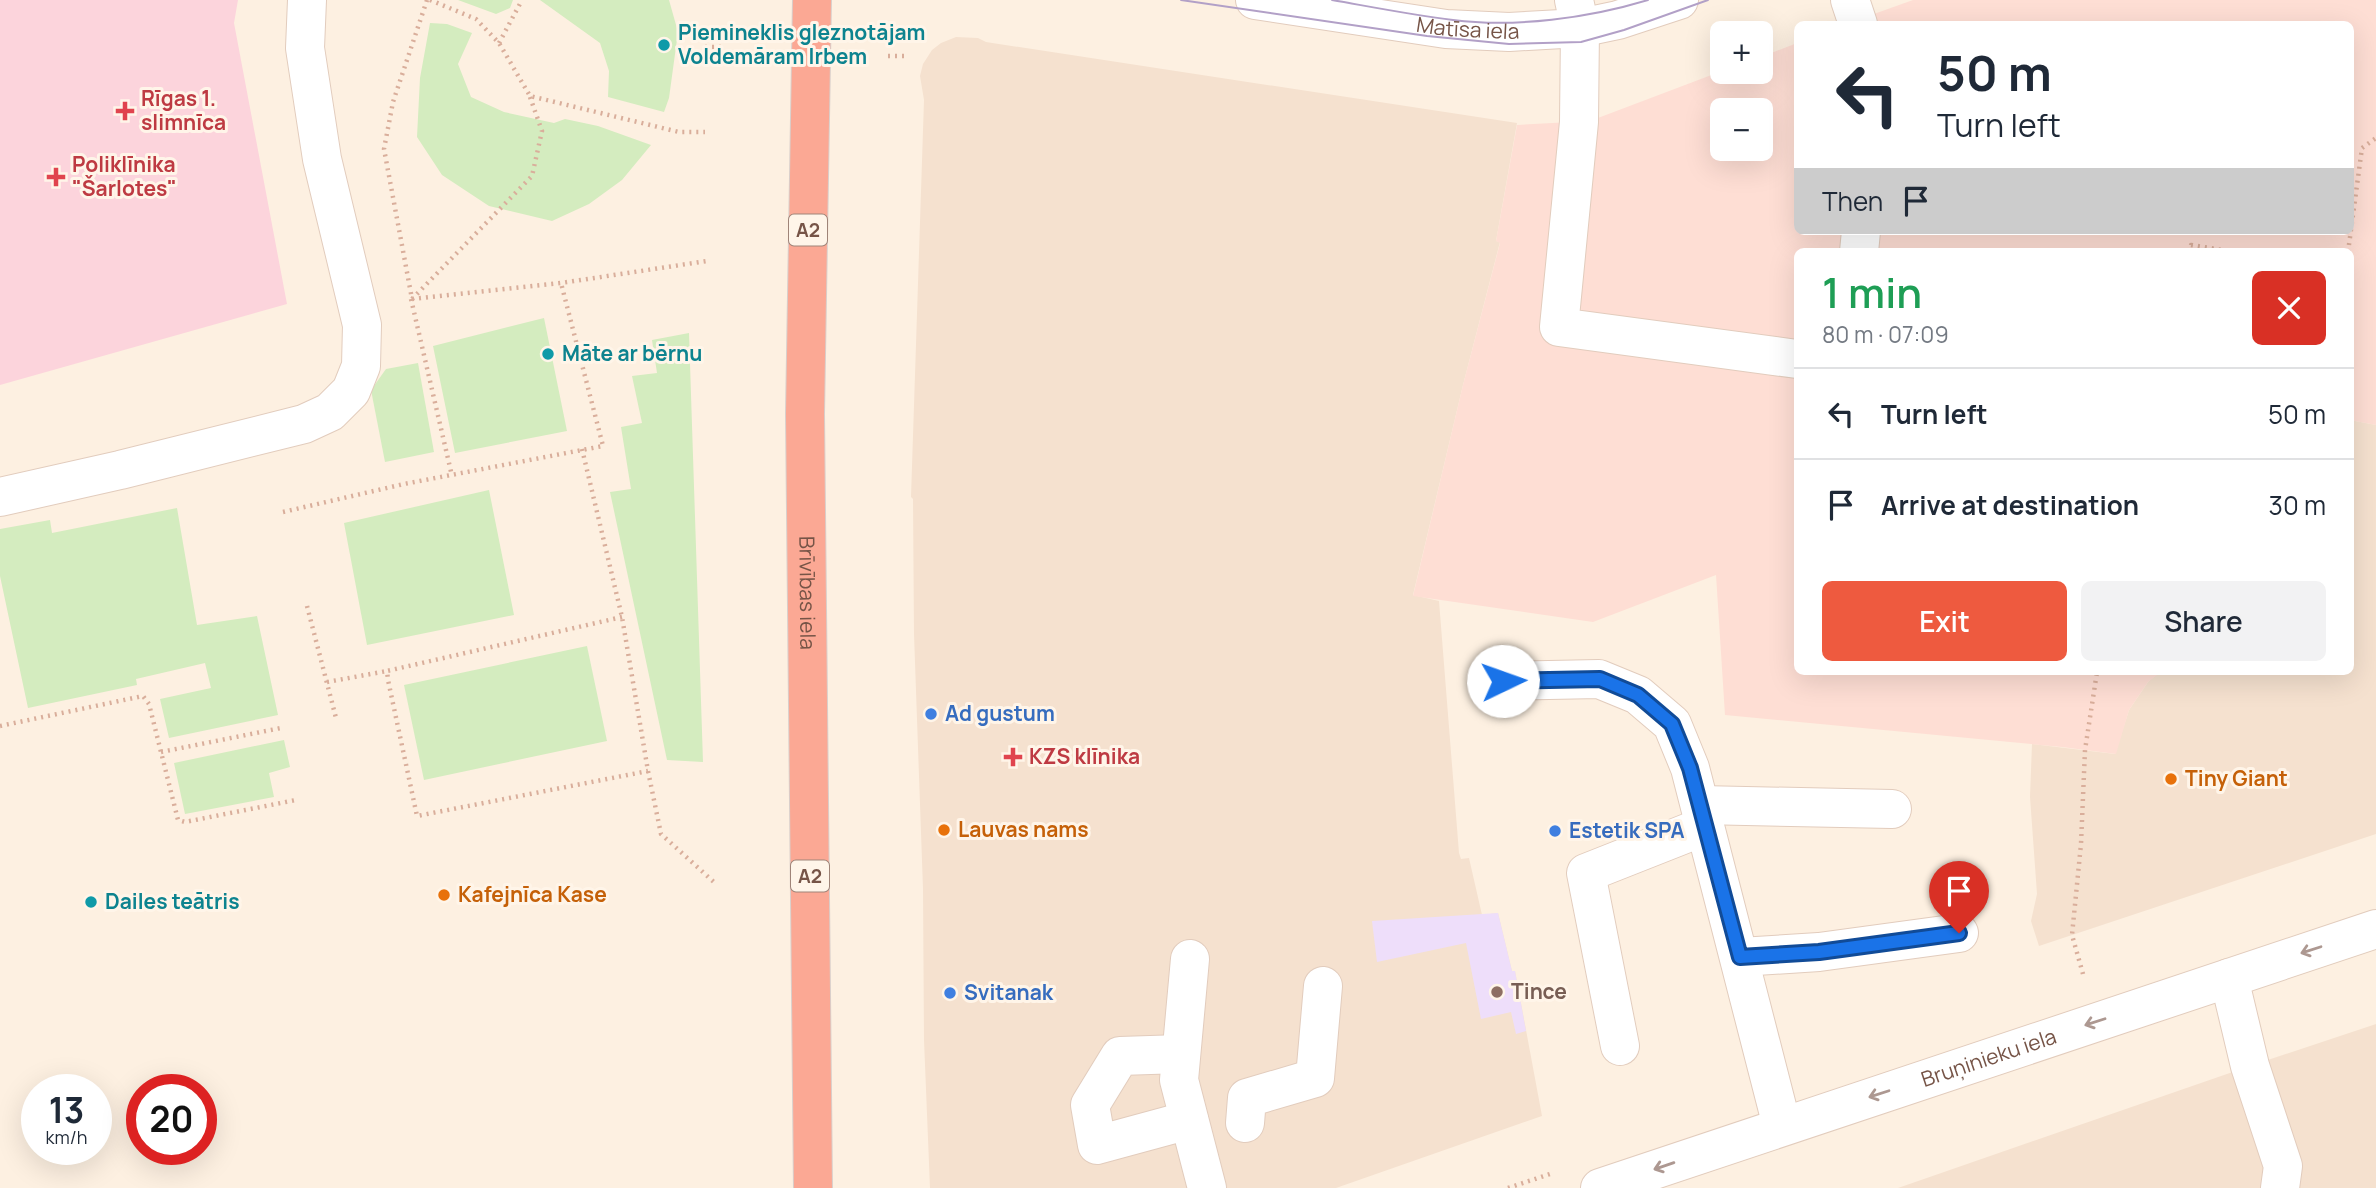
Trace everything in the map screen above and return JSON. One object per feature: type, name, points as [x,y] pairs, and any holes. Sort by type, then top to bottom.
[{"type":"highway","name":"Brīvības iela","points":[[809,3],[805,414],[813,1188]]},
{"type":"street","points":[[0,497],[291,427],[330,412],[351,391],[361,366],[362,325],[322,159],[305,48],[307,0]]},
{"type":"street","name":"Matīsa iela","points":[[1255,0],[1446,29],[1509,32],[1577,14],[1618,20],[1679,0]]},
{"type":"street","points":[[1850,0],[1857,21]]},
{"type":"street","points":[[1577,14],[1579,122],[1559,327],[1794,359]]},
{"type":"street","points":[[1503,681],[1600,679],[1638,695],[1672,724],[1690,768],[1782,1126]]},
{"type":"street","points":[[1620,1046],[1586,873],[1703,816],[1892,809]]},
{"type":"street","name":"Bruņinieku iela","points":[[1600,1188],[2376,929]]},
{"type":"street","points":[[1740,957],[1819,952],[1959,933]]},
{"type":"street","points":[[1191,959],[1179,1080],[1207,1188]]},
{"type":"street","points":[[2229,978],[2250,1066],[2283,1166],[2280,1188]]},
{"type":"street","points":[[1245,1123],[1247,1098],[1315,1078],[1323,986]]},
{"type":"street","points":[[1181,1054],[1120,1056],[1090,1105],[1097,1145],[1189,1119]]},
{"type":"path","points":[[412,299],[532,176],[542,131],[530,96],[499,43],[475,19],[428,0],[393,102],[384,149],[412,299],[452,476]]},
{"type":"path","points":[[499,43],[522,0]]},
{"type":"path","points":[[705,47],[726,47]]},
{"type":"path","points":[[888,56],[906,56]]},
{"type":"path","points":[[530,96],[679,132],[705,132]]},
{"type":"path","points":[[2354,207],[2362,148],[2376,138]]},
{"type":"path","points":[[2191,248],[2191,245],[2210,248]]},
{"type":"path","points":[[359,311],[412,299],[561,283],[707,261]]},
{"type":"path","points":[[283,512],[404,484],[603,446],[561,283]]},
{"type":"path","points":[[582,449],[622,617],[661,834],[716,884]]},
{"type":"path","points":[[307,606],[336,718]]},
{"type":"path","points":[[327,682],[387,671],[622,617]]},
{"type":"path","points":[[387,671],[417,817],[648,771]]},
{"type":"path","points":[[2097,675],[2085,750],[2081,844],[2072,935],[2097,1022]]},
{"type":"path","points":[[0,726],[143,696],[149,704],[178,820],[185,822],[296,800]]},
{"type":"path","points":[[161,752],[281,728]]},
{"type":"shaded area","name":"Rīgas 1. slimnīca","points":[[0,0],[238,0],[234,23],[287,304],[0,385]]},
{"type":"shaded area","points":[[1913,0],[2376,0],[2376,425],[2354,421],[2354,248],[1794,248],[1794,675],[2157,675],[2148,682],[2129,710],[2116,754],[1725,715],[1716,575],[1593,622],[1413,596],[1500,243],[1496,241],[1517,125],[1590,121],[1710,76],[1710,84],[1773,84],[1773,52],[1794,44],[1794,235],[2354,235],[2354,21],[1854,21]]},
{"type":"shaded area","points":[[956,37],[978,38],[986,42],[1517,123],[1496,241],[1500,242],[1413,595],[1439,601],[1459,853],[1461,859],[1469,858],[1482,915],[1498,913],[1512,971],[1515,971],[1542,1116],[1336,1188],[930,1188],[911,497],[924,100],[920,76],[923,64],[932,50]]},
{"type":"shaded area","points":[[2354,421],[2376,425],[2376,834],[2039,946],[2031,921],[2037,894],[2030,797],[2032,744],[2115,754],[2129,710],[2156,675],[2354,675]]},
{"type":"shaded area","name":"Tince","points":[[1498,913],[1512,971],[1515,971],[1526,1031],[1516,1034],[1511,1012],[1481,1019],[1466,943],[1377,962],[1372,921]]},
{"type":"shaded area","points":[[2376,1024],[2376,1188],[1898,1188],[2250,1066]]},
{"type":"green space","points":[[458,0],[513,0],[510,8],[496,14]]},
{"type":"green space","points":[[540,0],[669,0],[678,32],[669,98],[664,112],[608,97],[609,71],[600,43]]},
{"type":"green space","points":[[430,23],[447,24],[472,33],[458,64],[471,97],[504,112],[554,123],[565,119],[598,126],[651,145],[622,180],[589,204],[552,221],[489,206],[442,175],[417,137],[420,78]]},
{"type":"green space","points":[[544,318],[567,431],[455,453],[433,346]]},
{"type":"green space","points":[[689,333],[703,762],[667,760],[610,492],[631,489],[621,427],[642,423],[632,376],[657,373],[652,340]]},
{"type":"green space","points":[[418,363],[434,452],[385,462],[371,390],[386,369]]},
{"type":"green space","points":[[489,490],[514,615],[367,645],[344,523]]},
{"type":"green space","points":[[177,508],[197,625],[257,616],[278,715],[169,738],[160,699],[211,688],[205,663],[136,679],[137,685],[28,708],[0,576],[0,529],[50,520],[52,533]]},
{"type":"green space","points":[[587,646],[607,741],[424,780],[404,685]]},
{"type":"green space","points":[[284,740],[290,767],[269,773],[274,797],[185,814],[174,763]]},
{"type":"tram line","points":[[1181,0],[1427,36],[1509,44],[1581,42],[1624,30],[1708,0]]},
{"type":"tram line","points":[[1332,0],[1438,18],[1501,23],[1552,20],[1601,12],[1648,0]]},
{"type":"place","name":"Piemineklis gleznotājam Voldemāram Irbem","points":[[664,45]]},
{"type":"place","name":"Rīgas 1. slimnīca","points":[[125,111]]},
{"type":"place","name":"Poliklīnika \"Šarlotes\"","points":[[56,177]]},
{"type":"place","name":"Māte ar bērnu","points":[[548,354]]},
{"type":"place","name":"Ad gustum","points":[[931,714]]},
{"type":"place","name":"KZS klīnika","points":[[1013,757]]},
{"type":"place","name":"Tiny Giant","points":[[2171,779]]},
{"type":"place","name":"Lauvas nams","points":[[944,830]]},
{"type":"place","name":"Estetik SPA","points":[[1555,831]]},
{"type":"place","name":"Kafejnīca Kase","points":[[444,895]]},
{"type":"place","name":"Dailes teātris","points":[[91,902]]},
{"type":"place","name":"Tince","points":[[1497,992]]},
{"type":"place","name":"Svitanak","points":[[950,993]]},
{"type":"route","points":[[1503,681],[1600,679],[1638,695],[1672,724],[1690,768],[1740,957],[1819,952],[1959,933]]}]
